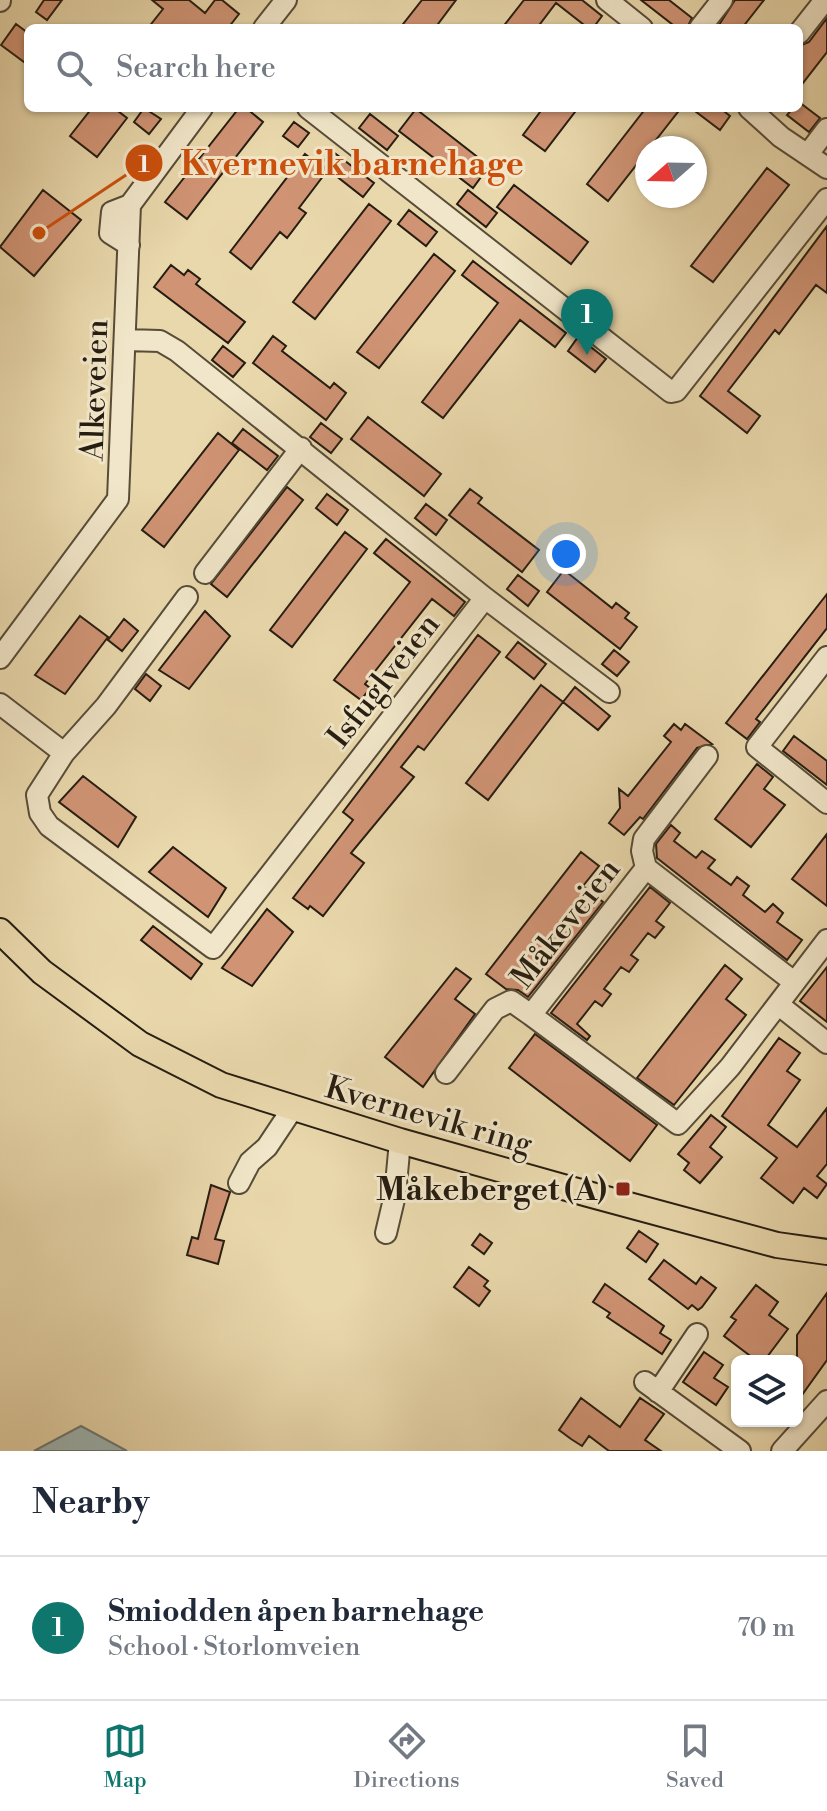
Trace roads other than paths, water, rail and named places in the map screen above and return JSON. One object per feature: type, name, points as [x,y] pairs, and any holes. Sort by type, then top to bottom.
[{"type":"main road","name":"Kvernevik ring","points":[[0,931],[42,972],[140,1044],[221,1085],[400,1141],[777,1245],[827,1252]]},
{"type":"street","points":[[267,24],[286,0]]},
{"type":"street","points":[[703,24],[722,0]]},
{"type":"street","points":[[803,28],[825,0]]},
{"type":"street","points":[[615,2],[638,24]]},
{"type":"street","name":"Alkeveien","points":[[0,658],[118,499],[130,205],[199,112]]},
{"type":"street","points":[[313,112],[671,392],[676,391],[694,371],[827,199]]},
{"type":"street","points":[[753,112],[781,137],[827,168]]},
{"type":"street","points":[[808,154],[827,129]]},
{"type":"street","name":"Isfuglveien","points":[[126,340],[160,341],[177,351],[485,598],[609,692]]},
{"type":"street","points":[[205,573],[301,448]]},
{"type":"street","points":[[0,704],[64,753],[106,706],[187,597]]},
{"type":"street","name":"Isfuglveien","points":[[64,753],[37,795],[40,813],[49,826],[213,948],[485,598]]},
{"type":"street","points":[[827,657],[757,747],[827,803]]},
{"type":"street","name":"Måkeveien","points":[[707,756],[644,839],[642,851],[646,868],[794,982]]},
{"type":"street","name":"Måkeveien","points":[[531,1015],[646,868]]},
{"type":"street","name":"Måkeveien","points":[[446,1073],[495,1009],[511,1001],[678,1124],[730,1067],[827,940]]},
{"type":"street","points":[[779,1005],[827,1043]]},
{"type":"street","name":"Kvernevik ring","points":[[239,1183],[250,1162],[267,1147],[293,1108]]},
{"type":"street","points":[[386,1233],[395,1195],[400,1141]]},
{"type":"street","points":[[697,1334],[651,1387],[740,1451]]},
{"type":"street","points":[[782,1451],[827,1401]]},
{"type":"water","points":[[81,1426],[127,1451],[34,1451]]},
{"type":"place","name":"Kvernevik barnehage","points":[[39,233]]},
{"type":"place","name":"Smiodden åpen barnehage","points":[[587,355]]},
{"type":"place","name":"Måkeberget (A)","points":[[623,1189]]}]
